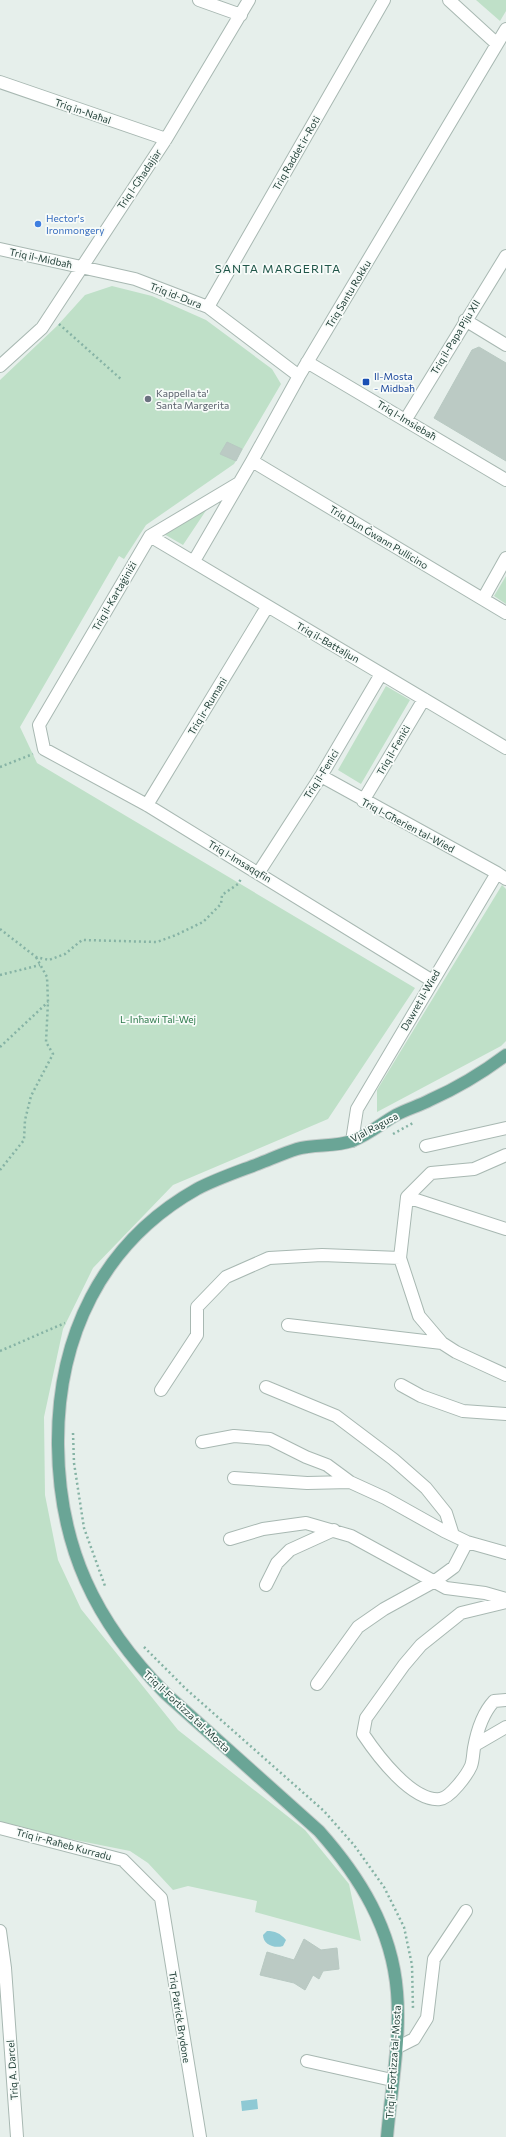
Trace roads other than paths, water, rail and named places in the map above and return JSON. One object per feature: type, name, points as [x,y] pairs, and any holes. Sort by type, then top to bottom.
[{"type":"main road","name":"Vjal Ragusa","points":[[232,1174],[298,1149],[352,1141],[397,1114],[458,1087],[506,1055]]},
{"type":"main road","name":"Triq il-Fortizza tal-Mosta","points":[[232,1174],[197,1189],[165,1211],[138,1234],[112,1262],[95,1287],[80,1317],[70,1349],[62,1385],[58,1429],[60,1486],[64,1514],[80,1568],[90,1593],[124,1648],[166,1694],[319,1831],[340,1855],[358,1881],[380,1921],[389,1946],[397,1991],[396,2048],[387,2137]]},
{"type":"street","points":[[199,0],[242,15]]},
{"type":"street","name":"Triq l-Għadajjar","points":[[0,366],[42,328],[166,140],[242,15],[249,0]]},
{"type":"street","name":"Triq Raddet ir-Roti","points":[[208,307],[384,0]]},
{"type":"street","points":[[448,0],[497,44]]},
{"type":"street","name":"Triq Santu Rokku","points":[[194,561],[307,362],[506,29]]},
{"type":"street","name":"Triq in-Naħal","points":[[0,82],[166,140]]},
{"type":"street","name":"Triq il-Midbaħ","points":[[0,249],[81,267]]},
{"type":"street","name":"Triq il-Papa Piju XII","points":[[406,419],[465,320],[506,256]]},
{"type":"street","name":"Triq id-Dura","points":[[81,267],[135,278],[208,307],[299,376]]},
{"type":"street","points":[[465,320],[506,345]]},
{"type":"street","name":"Triq l-Imsiebaħ","points":[[307,362],[406,419],[506,480]]},
{"type":"street","name":"Triq Dun Ġwann Pullicino","points":[[252,461],[506,613]]},
{"type":"street","name":"Triq il-Kartaġiniżi","points":[[44,748],[39,725],[150,536],[239,483]]},
{"type":"street","name":"Triq il-Battaljun","points":[[150,536],[381,674],[504,743]]},
{"type":"street","points":[[483,599],[506,558]]},
{"type":"street","name":"Triq ir-Rumani","points":[[147,805],[267,607]]},
{"type":"street","name":"Triq il-Fenici","points":[[259,872],[321,776],[381,674]]},
{"type":"street","name":"Triq il-Feniċi","points":[[363,801],[424,699]]},
{"type":"street","name":"Triq l-Imsaqqfin","points":[[44,748],[147,805],[259,872],[431,980]]},
{"type":"street","name":"Triq l-Għerien tal-Wied","points":[[321,776],[363,801],[501,876]]},
{"type":"street","name":"Dawret il-Wied","points":[[352,1141],[357,1109],[431,980],[501,876]]},
{"type":"street","points":[[426,1146],[506,1128]]},
{"type":"street","points":[[506,1155],[474,1169],[431,1173],[407,1197],[400,1258],[419,1316],[442,1343],[456,1352],[506,1375]]},
{"type":"street","points":[[407,1197],[506,1229]]},
{"type":"street","points":[[161,1390],[197,1335],[197,1308],[226,1277],[269,1258],[322,1254],[400,1258]]},
{"type":"street","points":[[288,1325],[442,1343]]},
{"type":"street","points":[[401,1385],[422,1396],[463,1411],[506,1414]]},
{"type":"street","points":[[266,1387],[336,1416],[393,1459],[426,1488],[446,1513],[453,1535]]},
{"type":"street","points":[[202,1442],[234,1436],[270,1439],[306,1458],[327,1465],[350,1482],[385,1498],[453,1535],[468,1542],[506,1553]]},
{"type":"street","points":[[234,1478],[308,1483],[350,1482]]},
{"type":"street","points":[[230,1539],[262,1529],[306,1523],[351,1536],[446,1588],[485,1593],[506,1599]]},
{"type":"street","points":[[266,1585],[277,1564],[290,1550],[334,1530]]},
{"type":"street","points":[[317,1684],[358,1627],[384,1609],[435,1581],[454,1567],[468,1542]]},
{"type":"street","points":[[506,1602],[461,1613],[441,1627],[421,1645],[404,1665],[366,1718],[363,1734],[372,1748],[403,1781],[422,1796],[441,1799],[451,1794],[471,1766],[475,1745],[486,1710],[494,1701],[506,1700]]},
{"type":"street","points":[[475,1745],[506,1727]]},
{"type":"street","name":"Triq ir-Raħeb Kurradu","points":[[0,1828],[124,1860],[160,1898]]},
{"type":"street","name":"Triq Patrick Brydone","points":[[160,1898],[200,2137]]},
{"type":"street","points":[[396,2048],[414,2039],[426,2018],[434,1959],[466,1911]]},
{"type":"street","name":"Triq A. Darcel","points":[[0,1931],[5,1968],[17,2137]]},
{"type":"street","points":[[307,2061],[392,2080]]},
{"type":"water","points":[[267,1931],[272,1931],[282,1936],[286,1940],[283,1946],[276,1947],[267,1943],[263,1938],[263,1935]]},
{"type":"water","points":[[257,2099],[258,2109],[242,2111],[241,2101]]},
{"type":"place","name":"Hector's Ironmongery","points":[[38,224]]},
{"type":"place","name":"Il-Mosta - Midbaħ","points":[[366,382]]},
{"type":"place","name":"Kappella ta' Santa Margerita","points":[[148,399]]},
{"type":"district","name":"SANTA MARGERITA","points":[[278,269]]},
{"type":"park label","name":"L-Inħawi Tal-Wej","points":[[158,1019]]}]
